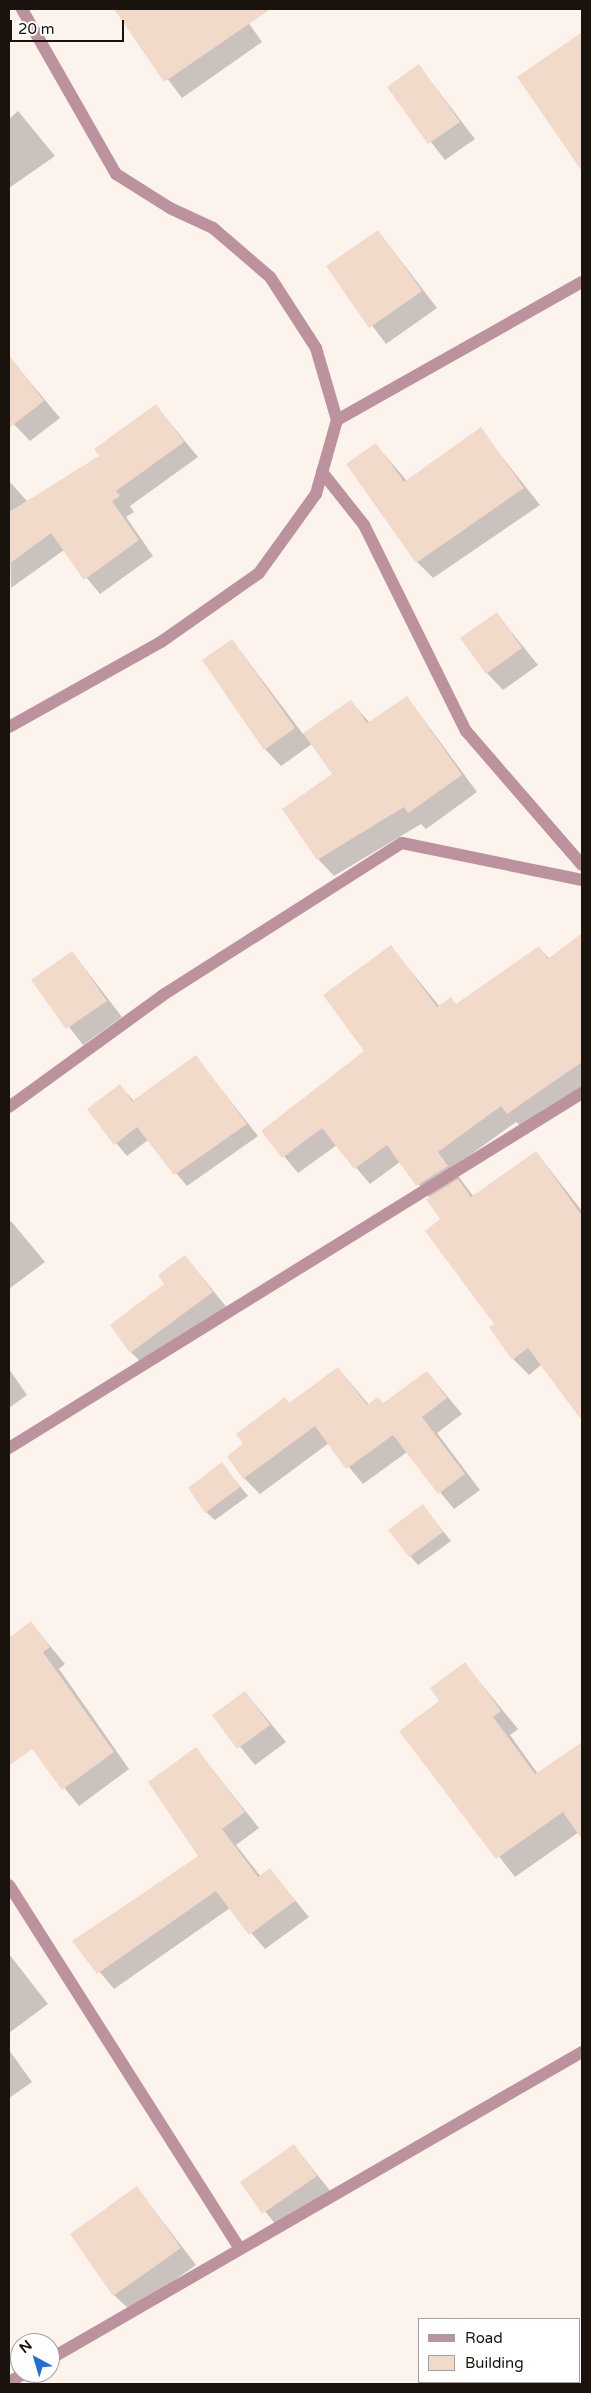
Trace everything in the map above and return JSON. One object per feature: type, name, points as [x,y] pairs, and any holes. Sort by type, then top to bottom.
[{"type":"street","points":[[9,727],[161,642],[259,573],[316,494],[337,420],[316,348],[270,277],[212,228],[116,174],[22,9]]},
{"type":"street","points":[[337,420],[582,282]]},
{"type":"street","points":[[322,472],[364,524],[466,731],[582,865]]},
{"type":"street","points":[[9,1107],[163,996],[402,842],[582,880]]},
{"type":"street","points":[[9,1448],[582,1093]]},
{"type":"street","points":[[9,1885],[240,2248]]},
{"type":"street","points":[[60,2352],[582,2052]]},
{"type":"building","points":[[114,9],[271,9],[164,82]]},
{"type":"building","points":[[582,32],[582,171],[517,77]]},
{"type":"building","points":[[419,64],[460,122],[428,144],[387,87]]},
{"type":"building","points":[[378,230],[422,291],[369,328],[326,266]]},
{"type":"building","points":[[9,355],[44,401],[9,428]]},
{"type":"building","points":[[156,404],[184,442],[116,491],[120,496],[112,501],[139,540],[84,580],[51,533],[9,564],[9,512],[99,456],[94,449]]},
{"type":"building","points":[[481,427],[524,488],[416,563],[346,464],[376,443],[404,482]]},
{"type":"building","points":[[497,612],[522,648],[486,674],[460,638]]},
{"type":"building","points":[[232,639],[295,728],[264,750],[202,660]]},
{"type":"building","points":[[407,696],[462,775],[408,813],[404,807],[317,860],[282,809],[332,774],[303,733],[351,700],[367,723]]},
{"type":"building","points":[[582,933],[582,1062],[507,1114],[501,1106],[438,1152],[448,1166],[416,1186],[387,1145],[354,1169],[322,1128],[282,1158],[261,1131],[364,1051],[323,995],[391,945],[437,1007],[451,997],[456,1004],[539,946],[548,959]]},
{"type":"building","points":[[72,951],[107,1001],[66,1029],[31,980]]},
{"type":"building","points":[[196,1055],[247,1124],[174,1175],[137,1127],[114,1145],[87,1109],[120,1084],[132,1101]]},
{"type":"building","points":[[536,1151],[582,1216],[582,1421],[528,1348],[512,1360],[489,1327],[494,1324],[425,1231],[440,1219],[426,1199],[458,1179],[471,1197]]},
{"type":"building","points":[[185,1255],[213,1292],[130,1353],[110,1325],[164,1284],[158,1275]]},
{"type":"building","points":[[338,1367],[367,1405],[378,1397],[383,1403],[427,1371],[447,1398],[422,1417],[465,1474],[438,1494],[393,1435],[346,1469],[315,1426],[243,1479],[227,1456],[243,1444],[236,1434],[285,1397],[289,1403]]},
{"type":"building","points":[[222,1462],[240,1487],[205,1513],[188,1488]]},
{"type":"building","points":[[423,1504],[443,1532],[409,1557],[388,1530]]},
{"type":"building","points":[[31,1621],[50,1647],[43,1652],[114,1752],[62,1790],[32,1749],[9,1766],[9,1638]]},
{"type":"building","points":[[465,1662],[501,1711],[493,1717],[535,1774],[582,1742],[582,1840],[563,1812],[496,1859],[399,1731],[439,1701],[430,1688]]},
{"type":"building","points":[[245,1691],[270,1725],[237,1749],[212,1715]]},
{"type":"building","points":[[196,1747],[245,1812],[222,1829],[258,1877],[270,1868],[295,1901],[249,1935],[216,1891],[97,1974],[72,1941],[198,1856],[148,1782]]},
{"type":"building","points":[[294,2144],[317,2176],[262,2214],[240,2182]]},
{"type":"building","points":[[137,2186],[181,2248],[113,2296],[70,2234]]}]
